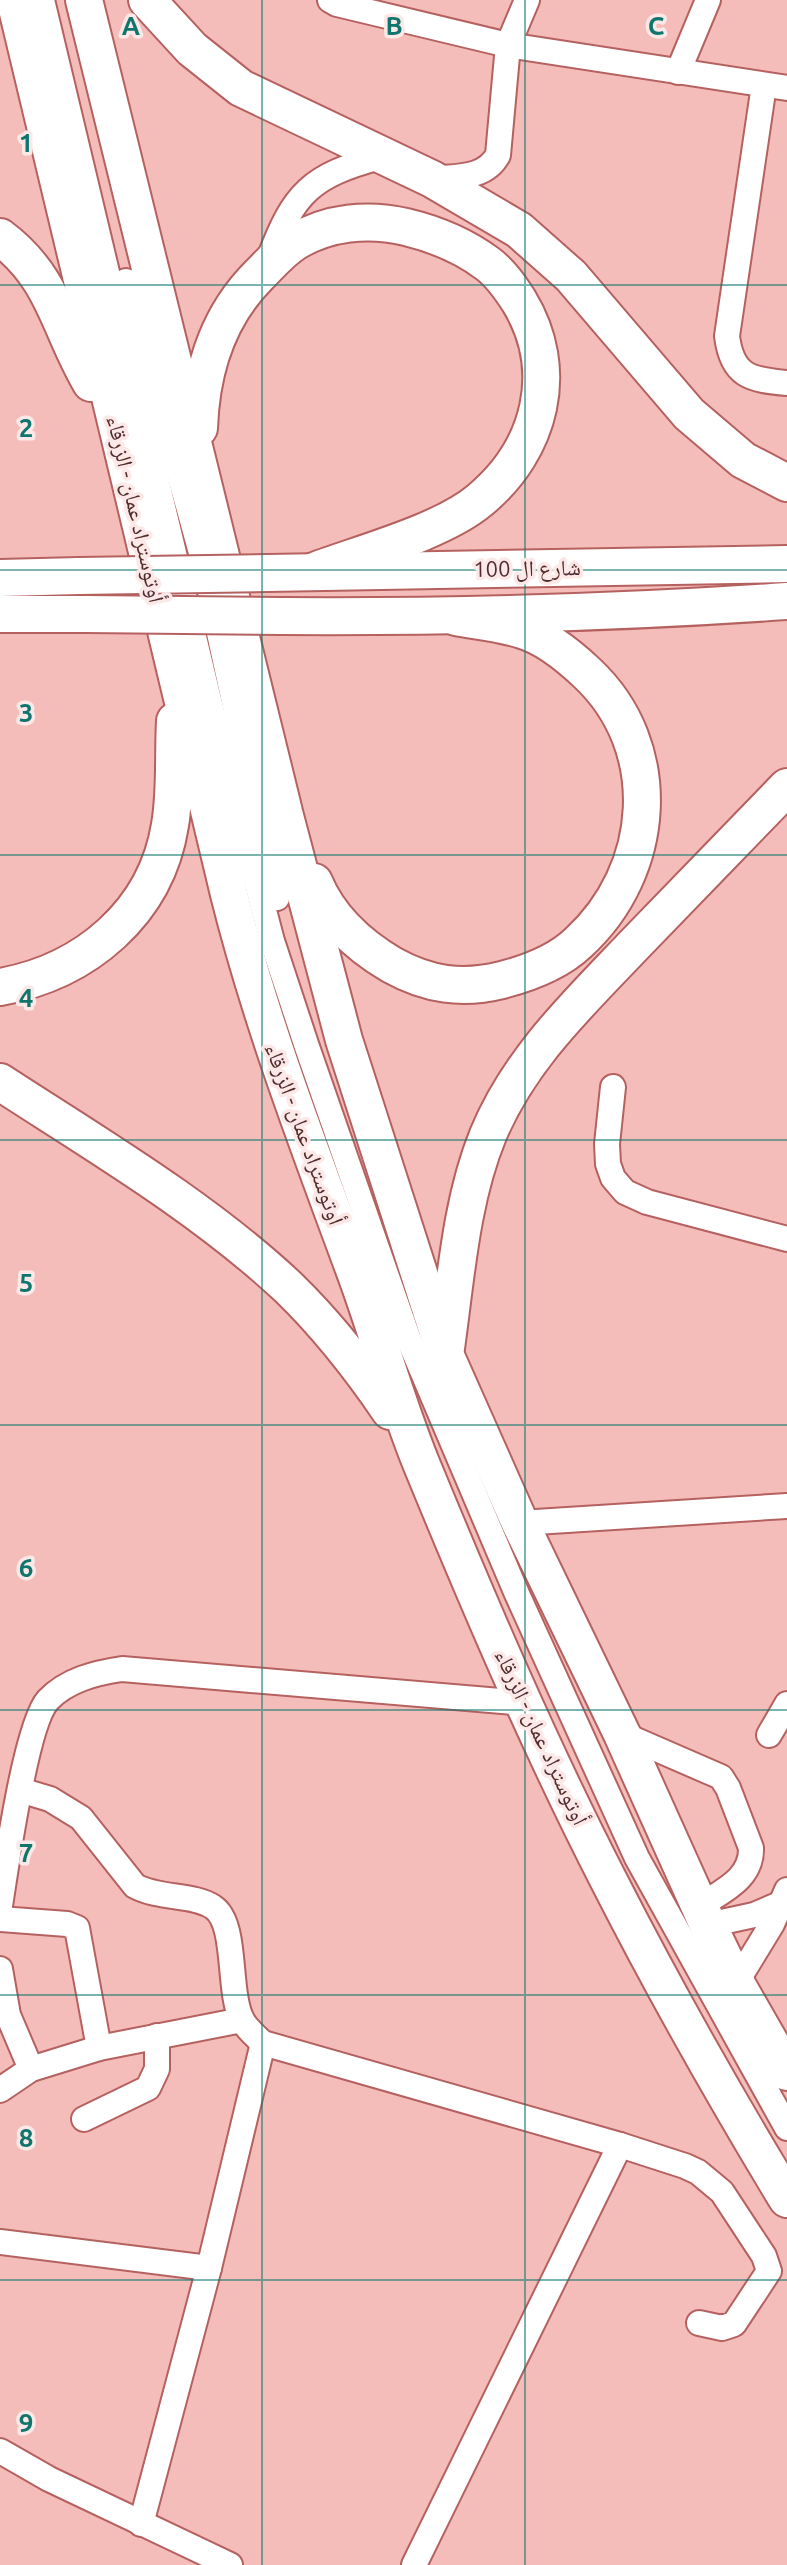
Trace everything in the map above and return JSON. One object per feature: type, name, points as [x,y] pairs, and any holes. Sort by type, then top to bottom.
[{"type":"highway","name":"أوتوستراد عمان - الزرقاء","points":[[15,0],[178,687],[244,954],[262,1014],[420,1459],[524,1703],[622,1907],[693,2038],[787,2199]]},
{"type":"highway","points":[[84,0],[285,816],[344,1040],[445,1354],[520,1523],[622,1734],[704,1916],[736,1983],[787,2072]]},
{"type":"highway","points":[[147,0],[192,49],[241,88],[380,157],[432,179],[519,230],[571,276],[689,414],[743,460],[787,483]]},
{"type":"highway","points":[[198,465],[204,374],[225,322],[249,285],[272,260],[297,241],[334,226],[374,222],[419,230],[444,239],[489,265],[509,284],[531,320],[539,347],[542,375],[540,403],[532,431],[518,458],[500,482],[478,502],[453,518],[314,571]]},
{"type":"highway","points":[[0,237],[30,264],[44,282],[87,376],[114,418]]},
{"type":"highway","name":"شارع ال 100","points":[[0,578],[787,564]]},
{"type":"highway","name":"شارع ال 100","points":[[10,618],[86,614],[456,617],[787,601]]},
{"type":"highway","points":[[285,816],[318,893],[330,913],[382,959],[422,980],[446,986],[467,986],[513,977],[556,959],[578,944],[601,918],[632,862],[639,830],[641,776],[632,735],[594,679],[560,650],[523,630],[456,617]]},
{"type":"highway","points":[[0,987],[24,983],[76,961],[121,926],[138,904],[164,853],[170,825],[178,687]]},
{"type":"highway","points":[[445,1354],[469,1197],[487,1137],[515,1081],[574,1008],[787,787]]},
{"type":"highway","points":[[0,1082],[206,1220],[249,1253],[327,1327],[361,1369],[420,1459]]},
{"type":"street","points":[[42,0],[210,704],[272,941],[327,1106],[409,1340],[517,1594],[637,1858],[787,2128]]},
{"type":"street","points":[[53,0],[203,560],[271,876],[316,1045],[419,1335],[524,1590],[646,1855],[787,2108]]},
{"type":"street","points":[[330,0],[508,45],[776,86],[727,336],[729,353],[735,366],[745,375],[787,383]]},
{"type":"street","points":[[432,179],[482,173],[492,166],[498,155],[508,45],[527,0]]},
{"type":"street","points":[[678,72],[708,0]]},
{"type":"street","points":[[266,268],[291,208],[307,189],[327,175],[380,157]]},
{"type":"street","points":[[613,1087],[608,1164],[613,1178],[625,1192],[647,1202],[787,1239]]},
{"type":"street","points":[[520,1523],[787,1506]]},
{"type":"street","points":[[0,1906],[34,1730],[47,1701],[67,1686],[93,1673],[122,1669],[524,1703]]},
{"type":"street","points":[[773,1738],[787,1704]]},
{"type":"street","points":[[622,1734],[715,1773],[728,1788],[751,1848],[751,1857],[745,1873],[704,1916]]},
{"type":"street","points":[[20,1790],[50,1799],[81,1818],[135,1886],[147,1892],[209,1904],[222,1915],[234,1995],[242,2020],[263,2043],[620,2145],[685,2166],[710,2181],[732,2206],[764,2256],[769,2271],[734,2324],[722,2328],[699,2323]]},
{"type":"street","points":[[704,1916],[739,1919],[785,1896]]},
{"type":"street","points":[[736,1983],[761,1944],[785,1896]]},
{"type":"street","points":[[0,1919],[67,1924],[77,1928],[99,2048]]},
{"type":"street","points":[[0,1969],[8,2015],[31,2069]]},
{"type":"street","points":[[0,2090],[31,2069],[99,2048],[242,2020]]},
{"type":"street","points":[[84,2119],[148,2088],[157,2069],[157,2036]]},
{"type":"street","points":[[141,2524],[209,2268],[263,2043]]},
{"type":"street","points":[[414,2565],[620,2145]]},
{"type":"street","points":[[0,2242],[209,2268]]},
{"type":"street","points":[[0,2451],[49,2479],[230,2565]]}]
